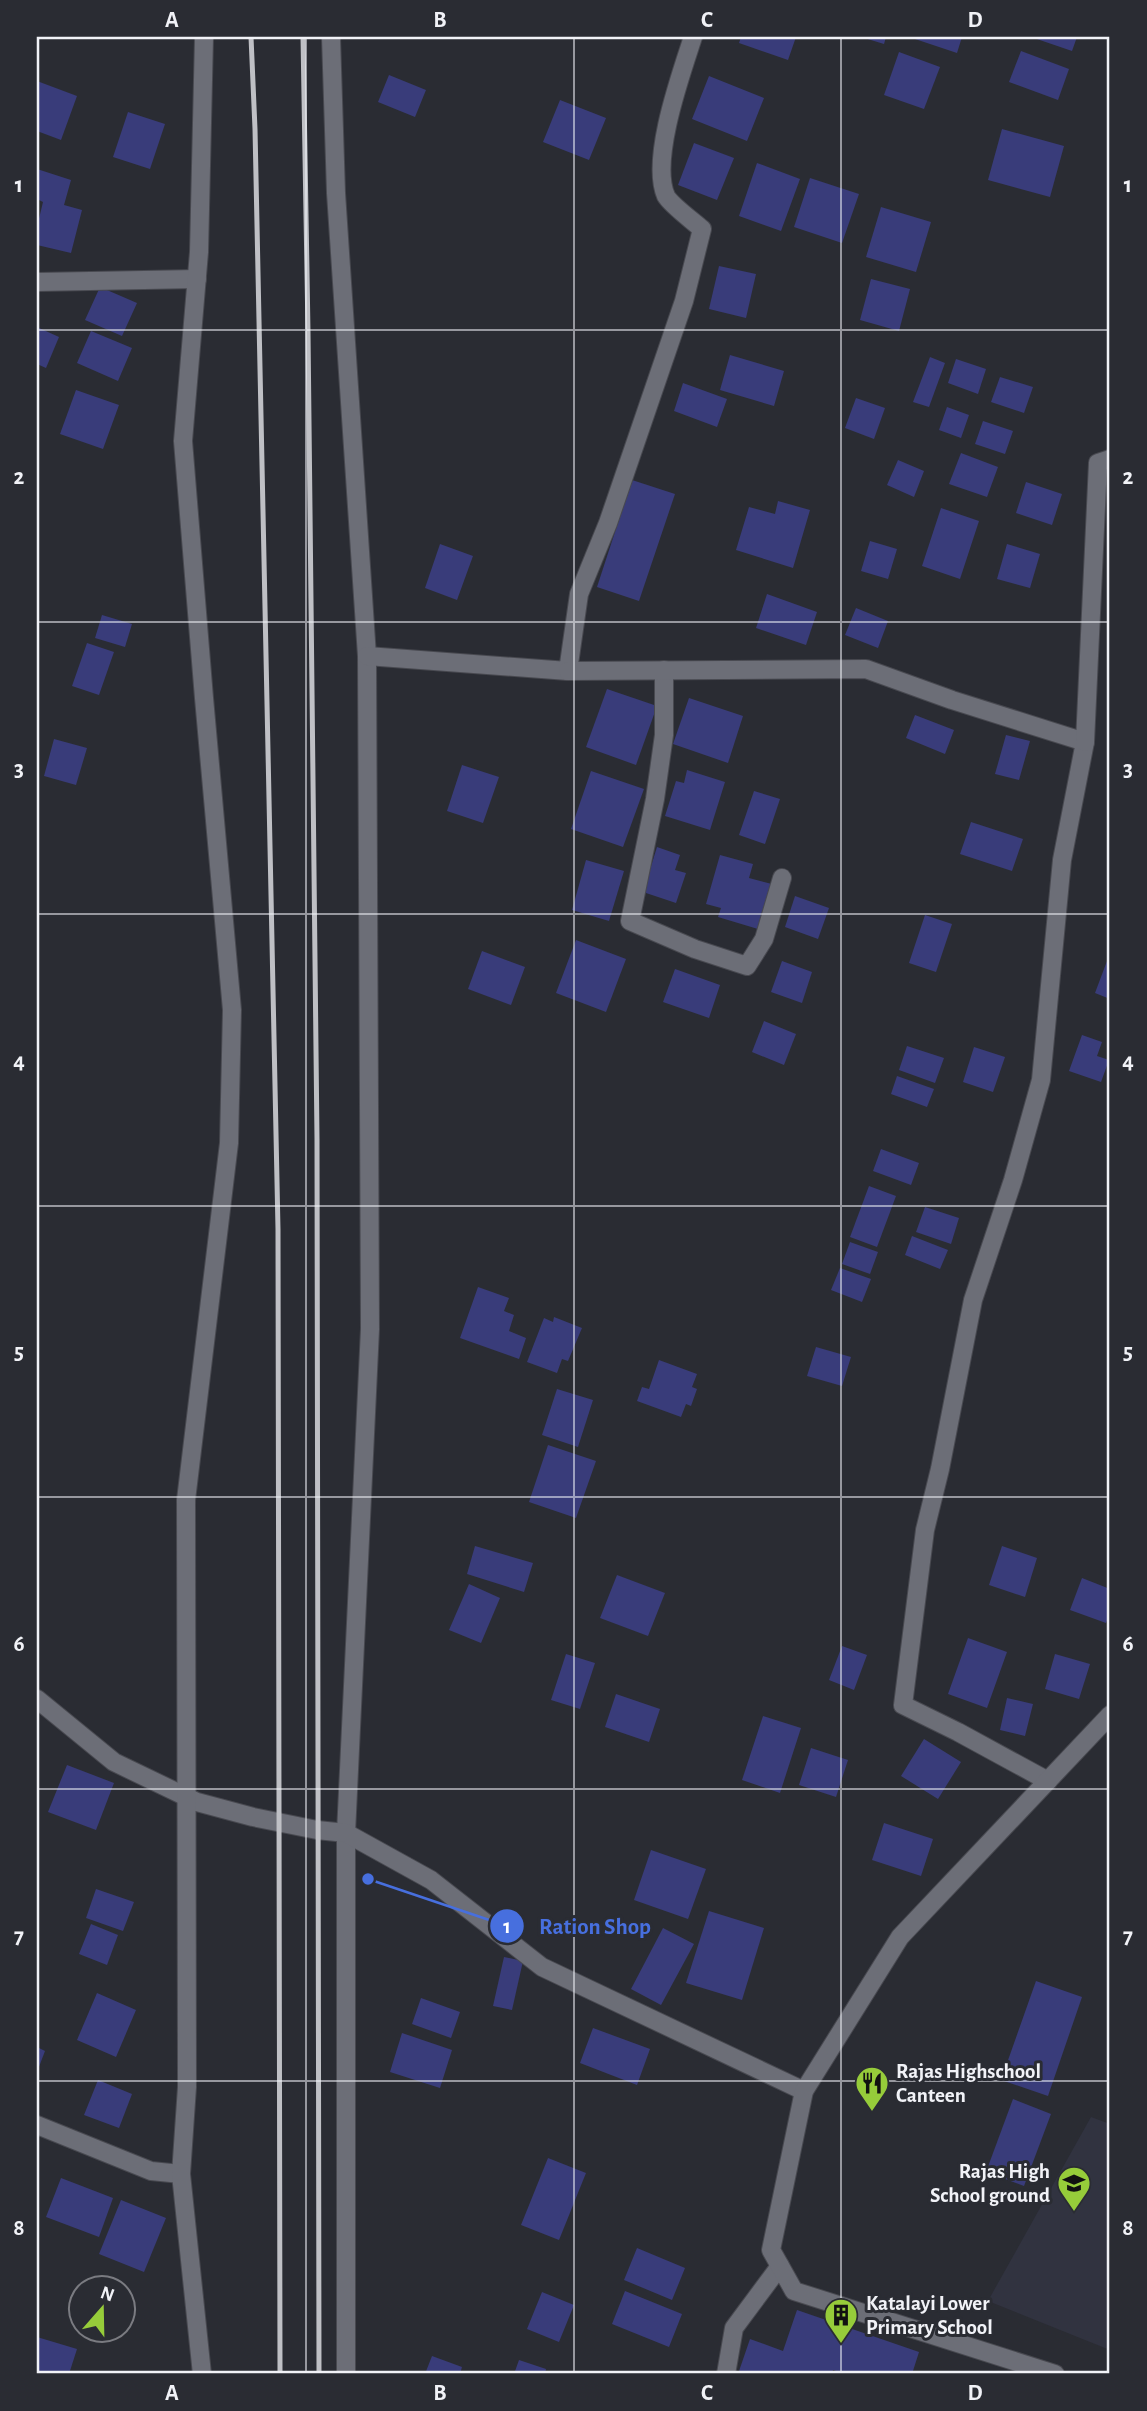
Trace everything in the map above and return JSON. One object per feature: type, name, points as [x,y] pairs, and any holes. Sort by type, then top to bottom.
[{"type":"street","points":[[202,2374],[181,2174],[187,2087],[186,1500],[229,1143],[232,1010],[183,441],[197,279],[204,37]]},
{"type":"street","points":[[331,37],[336,193],[367,656],[370,1329],[346,1833],[346,2374]]},
{"type":"street","points":[[568,671],[579,594],[620,489],[684,302],[702,229],[667,198],[661,174],[667,125],[693,37]]},
{"type":"street","points":[[37,282],[197,279]]},
{"type":"street","points":[[1048,1781],[903,1705],[925,1530],[940,1469],[973,1300],[1013,1180],[1041,1080],[1062,860],[1085,742],[1098,463],[1110,459]]},
{"type":"street","points":[[367,656],[568,671],[866,669],[952,700],[1085,742]]},
{"type":"street","points":[[664,670],[664,735],[655,799],[630,921],[695,949],[747,966],[764,939],[782,878]]},
{"type":"street","points":[[37,1699],[114,1762],[197,1802],[253,1817],[346,1833],[431,1880],[542,1967],[804,2091]]},
{"type":"street","points":[[1055,2374],[794,2291],[771,2250],[804,2091],[900,1937],[1110,1715]]},
{"type":"street","points":[[37,2125],[151,2171],[181,2174]]},
{"type":"street","points":[[726,2374],[734,2328],[780,2266]]},
{"type":"shaded area","name":"Rajas High School ground","points":[[1091,2117],[1110,2124],[1110,2350],[988,2301]]},
{"type":"building","points":[[741,37],[796,37],[788,60],[739,43]]},
{"type":"building","points":[[861,37],[886,37],[884,44]]},
{"type":"building","points":[[909,37],[962,37],[957,53]]},
{"type":"building","points":[[1031,37],[1077,37],[1072,51]]},
{"type":"building","points":[[1021,51],[1069,69],[1058,100],[1009,82]]},
{"type":"building","points":[[899,52],[940,67],[924,109],[884,95]]},
{"type":"building","points":[[389,75],[426,90],[415,117],[378,102]]},
{"type":"building","points":[[709,76],[764,98],[747,141],[692,119]]},
{"type":"building","points":[[37,81],[77,96],[61,140],[37,131]]},
{"type":"building","points":[[560,100],[606,118],[589,160],[543,142]]},
{"type":"building","points":[[128,112],[165,124],[150,169],[113,157]]},
{"type":"building","points":[[1002,129],[1064,146],[1050,197],[988,180]]},
{"type":"building","points":[[694,143],[734,158],[717,200],[678,185]]},
{"type":"building","points":[[757,163],[800,179],[781,231],[739,216]]},
{"type":"building","points":[[37,169],[71,180],[64,205],[82,210],[71,253],[37,245],[37,227],[43,202],[37,199]]},
{"type":"building","points":[[810,178],[859,194],[842,243],[794,227]]},
{"type":"building","points":[[881,207],[931,222],[916,272],[866,257]]},
{"type":"building","points":[[719,266],[756,274],[746,318],[709,309]]},
{"type":"building","points":[[871,279],[910,289],[899,331],[860,320]]},
{"type":"building","points":[[100,287],[137,303],[122,336],[85,320]]},
{"type":"building","points":[[37,327],[59,337],[46,368],[37,364]]},
{"type":"building","points":[[91,331],[132,348],[118,381],[77,363]]},
{"type":"building","points":[[730,355],[784,371],[774,406],[720,390]]},
{"type":"building","points":[[930,357],[945,363],[929,407],[913,402]]},
{"type":"building","points":[[956,359],[986,369],[978,394],[948,383]]},
{"type":"building","points":[[1000,377],[1033,387],[1024,413],[991,402]]},
{"type":"building","points":[[683,383],[727,399],[717,427],[674,411]]},
{"type":"building","points":[[76,390],[119,405],[103,449],[60,434]]},
{"type":"building","points":[[856,398],[885,408],[874,439],[845,428]]},
{"type":"building","points":[[947,407],[969,415],[961,438],[939,430]]},
{"type":"building","points":[[983,421],[1013,431],[1005,454],[975,444]]},
{"type":"building","points":[[961,453],[998,467],[987,497],[949,484]]},
{"type":"building","points":[[898,460],[924,471],[914,497],[887,485]]},
{"type":"building","points":[[632,480],[675,494],[639,601],[597,587]]},
{"type":"building","points":[[1026,482],[1062,494],[1052,525],[1016,513]]},
{"type":"building","points":[[778,501],[810,510],[793,568],[736,550],[749,507],[775,514]]},
{"type":"building","points":[[941,508],[979,521],[960,579],[922,566]]},
{"type":"building","points":[[870,541],[897,549],[888,579],[861,571]]},
{"type":"building","points":[[440,544],[473,556],[457,600],[425,588]]},
{"type":"building","points":[[1007,544],[1040,554],[1030,588],[997,579]]},
{"type":"building","points":[[767,594],[817,612],[806,645],[756,628]]},
{"type":"building","points":[[856,608],[888,621],[878,648],[845,635]]},
{"type":"building","points":[[102,615],[132,624],[125,647],[95,638]]},
{"type":"building","points":[[87,643],[114,652],[99,695],[72,686]]},
{"type":"building","points":[[607,689],[657,706],[636,765],[586,747]]},
{"type":"building","points":[[689,698],[743,716],[728,763],[673,744]]},
{"type":"building","points":[[915,715],[954,730],[945,754],[906,738]]},
{"type":"building","points":[[1006,735],[1030,741],[1019,780],[995,774]]},
{"type":"building","points":[[54,739],[87,748],[76,785],[44,776]]},
{"type":"building","points":[[462,765],[499,777],[483,823],[447,811]]},
{"type":"building","points":[[687,770],[725,782],[710,830],[665,816],[676,781],[684,783]]},
{"type":"building","points":[[591,771],[644,789],[623,847],[571,829]]},
{"type":"building","points":[[754,791],[780,799],[765,844],[739,835]]},
{"type":"building","points":[[971,822],[1023,839],[1012,871],[960,854]]},
{"type":"building","points":[[657,847],[680,855],[675,870],[686,873],[676,903],[643,892]]},
{"type":"building","points":[[720,855],[753,864],[749,878],[772,884],[758,929],[718,917],[721,908],[706,904]]},
{"type":"building","points":[[586,860],[624,871],[609,921],[572,910]]},
{"type":"building","points":[[795,896],[829,908],[818,939],[785,927]]},
{"type":"building","points":[[925,915],[952,924],[936,972],[909,963]]},
{"type":"building","points":[[576,940],[626,959],[606,1012],[556,993]]},
{"type":"building","points":[[482,951],[525,967],[511,1005],[468,989]]},
{"type":"building","points":[[1110,953],[1110,999],[1095,993]]},
{"type":"building","points":[[782,961],[812,972],[802,1003],[771,992]]},
{"type":"building","points":[[675,969],[720,985],[709,1018],[663,1002]]},
{"type":"building","points":[[764,1021],[796,1034],[784,1065],[752,1052]]},
{"type":"building","points":[[1082,1035],[1102,1042],[1097,1056],[1109,1060],[1101,1082],[1069,1071]]},
{"type":"building","points":[[907,1046],[944,1058],[935,1083],[899,1070]]},
{"type":"building","points":[[974,1047],[1005,1057],[993,1092],[963,1082]]},
{"type":"building","points":[[897,1076],[934,1089],[927,1107],[891,1094]]},
{"type":"building","points":[[881,1149],[919,1163],[911,1185],[873,1171]]},
{"type":"building","points":[[869,1186],[896,1196],[877,1247],[850,1237]]},
{"type":"building","points":[[925,1207],[959,1218],[951,1244],[916,1232]]},
{"type":"building","points":[[912,1236],[948,1250],[940,1269],[905,1255]]},
{"type":"building","points":[[850,1242],[878,1252],[870,1274],[842,1264]]},
{"type":"building","points":[[840,1268],[871,1279],[862,1302],[831,1290]]},
{"type":"building","points":[[478,1287],[509,1298],[504,1311],[514,1315],[509,1331],[526,1338],[519,1359],[460,1338]]},
{"type":"building","points":[[554,1317],[582,1328],[568,1361],[562,1359],[557,1373],[527,1362],[544,1318],[553,1322]]},
{"type":"building","points":[[816,1347],[851,1357],[842,1386],[807,1376]]},
{"type":"building","points":[[659,1360],[697,1374],[692,1387],[697,1389],[691,1406],[686,1404],[681,1417],[637,1401],[642,1387],[649,1389]]},
{"type":"building","points":[[557,1389],[593,1400],[578,1447],[542,1435]]},
{"type":"building","points":[[548,1445],[596,1461],[576,1518],[529,1502]]},
{"type":"building","points":[[475,1546],[533,1563],[524,1592],[467,1574]]},
{"type":"building","points":[[1002,1546],[1037,1558],[1025,1597],[989,1585]]},
{"type":"building","points":[[617,1575],[665,1593],[648,1636],[600,1618]]},
{"type":"building","points":[[1082,1578],[1110,1589],[1110,1612],[1106,1623],[1070,1610]]},
{"type":"building","points":[[469,1584],[500,1598],[481,1643],[449,1630]]},
{"type":"building","points":[[968,1638],[1007,1652],[987,1708],[948,1694]]},
{"type":"building","points":[[842,1646],[867,1655],[854,1690],[829,1680]]},
{"type":"building","points":[[566,1654],[595,1663],[580,1709],[551,1700]]},
{"type":"building","points":[[1055,1654],[1090,1664],[1079,1699],[1045,1689]]},
{"type":"building","points":[[616,1694],[660,1709],[649,1742],[605,1727]]},
{"type":"building","points":[[1007,1698],[1033,1704],[1025,1736],[1000,1730]]},
{"type":"building","points":[[763,1716],[801,1728],[780,1793],[742,1780]]},
{"type":"building","points":[[924,1739],[961,1762],[938,1799],[901,1776]]},
{"type":"building","points":[[811,1748],[848,1760],[836,1797],[799,1785]]},
{"type":"building","points":[[67,1765],[114,1783],[96,1830],[48,1812]]},
{"type":"building","points":[[884,1823],[933,1839],[921,1876],[872,1860]]},
{"type":"building","points":[[651,1850],[706,1869],[688,1919],[634,1900]]},
{"type":"building","points":[[96,1889],[134,1902],[123,1931],[86,1918]]},
{"type":"building","points":[[709,1911],[764,1928],[742,2000],[686,1983]]},
{"type":"building","points":[[91,1924],[118,1935],[107,1965],[79,1954]]},
{"type":"building","points":[[663,1928],[694,1944],[661,2005],[631,1989]]},
{"type":"building","points":[[504,1957],[523,1961],[512,2010],[493,2006]]},
{"type":"building","points":[[1036,1981],[1082,1997],[1048,2096],[1001,2080]]},
{"type":"building","points":[[97,1993],[136,2010],[116,2057],[77,2040]]},
{"type":"building","points":[[421,1998],[460,2012],[451,2038],[412,2024]]},
{"type":"building","points":[[593,2028],[650,2049],[637,2085],[580,2063]]},
{"type":"building","points":[[402,2033],[452,2050],[440,2088],[390,2072]]},
{"type":"building","points":[[37,2047],[45,2051],[37,2072]]},
{"type":"building","points":[[98,2080],[132,2094],[119,2128],[84,2115]]},
{"type":"building","points":[[1013,2099],[1051,2114],[1024,2186],[986,2172]]},
{"type":"building","points":[[548,2158],[586,2173],[559,2240],[521,2225]]},
{"type":"building","points":[[61,2178],[113,2198],[99,2237],[46,2217]]},
{"type":"building","points":[[121,2200],[166,2218],[144,2272],[99,2254]]},
{"type":"building","points":[[637,2248],[685,2268],[672,2300],[624,2280]]},
{"type":"building","points":[[625,2291],[682,2314],[669,2347],[612,2324]]},
{"type":"building","points":[[542,2292],[574,2305],[559,2342],[527,2329]]},
{"type":"building","name":"Katalayi Lower Primary School","points":[[797,2310],[919,2352],[912,2374],[845,2374],[833,2370],[832,2374],[738,2374],[750,2339],[783,2351]]},
{"type":"building","points":[[37,2337],[77,2349],[69,2374],[37,2374]]},
{"type":"building","points":[[432,2356],[462,2367],[460,2374],[425,2374]]},
{"type":"building","points":[[519,2360],[546,2369],[545,2374],[514,2374]]},
{"type":"railway","points":[[251,37],[278,1229],[280,2374]]},
{"type":"railway","points":[[303,37],[317,1139],[319,2374]]},
{"type":"place","name":"Ration Shop","points":[[368,1879]]},
{"type":"place","name":"Rajas Highschool Canteen","points":[[872,2113]]},
{"type":"place","name":"Rajas High School ground","points":[[1074,2213]]},
{"type":"place","name":"Katalayi Lower Primary School","points":[[841,2345]]}]
